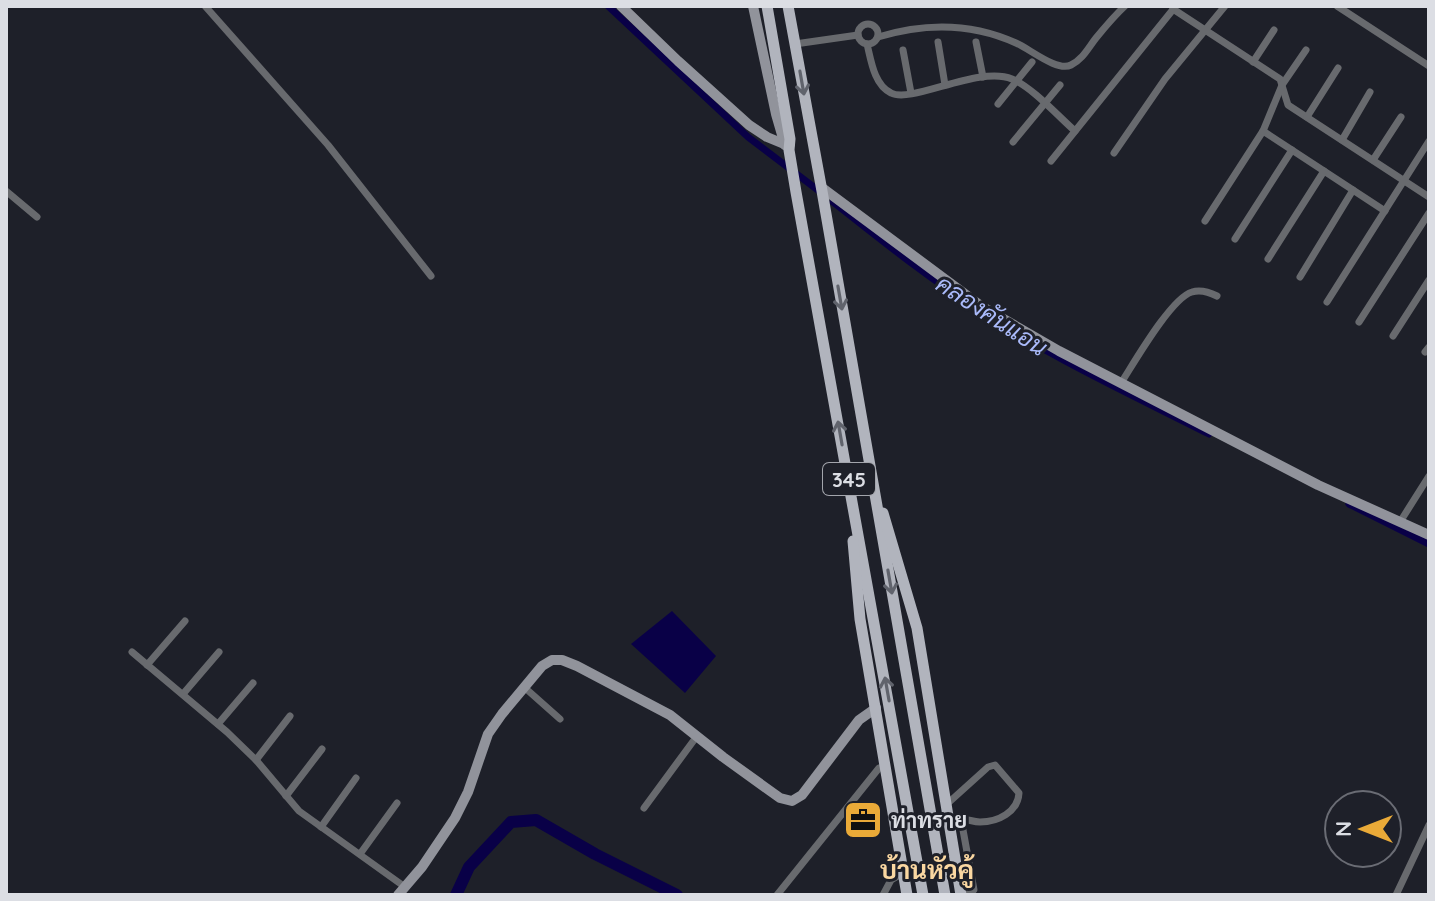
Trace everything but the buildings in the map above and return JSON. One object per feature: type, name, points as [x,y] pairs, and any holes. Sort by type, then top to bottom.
[{"type":"main road","name":"345","points":[[767,6],[788,149],[923,895]]},
{"type":"main road","name":"345","points":[[788,6],[945,895]]},
{"type":"main road","points":[[847,469],[860,619],[905,892]]},
{"type":"main road","points":[[873,491],[882,509],[920,643],[947,804],[955,820],[963,895]]},
{"type":"main road","points":[[864,639],[865,634],[877,635]]},
{"type":"main road","points":[[902,650],[911,639],[920,643]]},
{"type":"street","points":[[205,6],[328,145],[431,276]]},
{"type":"street","points":[[621,6],[749,125],[788,149]]},
{"type":"street","name":"345","points":[[753,6],[776,114],[788,149]]},
{"type":"street","points":[[878,37],[871,25],[862,27],[858,35],[861,42],[867,44],[901,30],[969,28],[992,33],[1058,66],[1067,67],[1083,56],[1125,6]]},
{"type":"street","points":[[1114,153],[1165,79],[1225,6]]},
{"type":"street","points":[[1337,6],[1429,66]]},
{"type":"street","points":[[1051,161],[1174,8],[1280,79],[1288,105],[1429,197]]},
{"type":"street","points":[[1253,62],[1274,30]]},
{"type":"street","points":[[795,44],[858,35]]},
{"type":"street","points":[[938,42],[945,85]]},
{"type":"street","points":[[976,42],[983,77]]},
{"type":"street","points":[[867,44],[873,71],[892,95],[983,77],[1011,79],[1027,88],[1075,131]]},
{"type":"street","points":[[903,50],[911,93]]},
{"type":"street","points":[[1205,221],[1263,131],[1282,85],[1306,50]]},
{"type":"street","points":[[998,104],[1032,62]]},
{"type":"street","points":[[1307,117],[1338,68]]},
{"type":"street","points":[[1013,142],[1060,85]]},
{"type":"street","points":[[1342,140],[1370,92]]},
{"type":"street","points":[[1373,160],[1401,117]]},
{"type":"street","points":[[1263,131],[1385,211]]},
{"type":"street","points":[[1327,302],[1429,141]]},
{"type":"street","points":[[1235,239],[1292,150]]},
{"type":"street","points":[[1268,259],[1324,171]]},
{"type":"street","points":[[822,189],[981,306],[1059,351],[1318,485],[1429,535]]},
{"type":"street","points":[[1300,277],[1353,190]]},
{"type":"street","points":[[6,191],[37,217]]},
{"type":"street","points":[[1359,322],[1429,213]]},
{"type":"street","points":[[1393,336],[1429,280]]},
{"type":"street","points":[[1121,383],[1180,300],[1199,290],[1217,296]]},
{"type":"street","points":[[1400,522],[1429,476]]},
{"type":"street","points":[[147,665],[185,621]]},
{"type":"street","points":[[132,652],[256,760],[299,811],[360,854],[401,891],[422,867],[455,818],[468,792],[488,734],[542,666],[552,660],[562,660],[670,715],[780,798],[792,801],[802,795],[859,720],[876,708]]},
{"type":"street","points":[[183,694],[219,652]]},
{"type":"street","points":[[218,724],[253,683]]},
{"type":"street","points":[[524,687],[560,719]]},
{"type":"street","points":[[256,760],[290,716]]},
{"type":"street","points":[[644,808],[697,736]]},
{"type":"street","points":[[286,796],[322,749]]},
{"type":"street","points":[[947,804],[988,767],[995,765],[1019,793],[1015,809],[1004,815],[984,822],[955,820],[974,893],[963,895]]},
{"type":"street","points":[[777,895],[879,768],[885,767]]},
{"type":"street","points":[[321,827],[356,778]]},
{"type":"street","points":[[360,854],[397,803]]},
{"type":"street","points":[[1396,895],[1425,844],[1429,825]]},
{"type":"street","points":[[883,895],[891,880],[903,873]]},
{"type":"shaded area","points":[[672,611],[716,656],[685,693],[631,644]]},
{"type":"waterway","name":"คลองคันแอน","points":[[608,6],[748,137],[823,194]]},
{"type":"waterway","name":"คลองคันแอน","points":[[833,202],[936,281],[999,323],[1088,373],[1209,434]]},
{"type":"waterway","name":"คลองคันแอน","points":[[1349,504],[1429,544]]},
{"type":"waterway","points":[[456,895],[469,867],[511,822],[536,820],[677,895]]},
{"type":"place","name":"ท่าทราย","points":[[863,820]]},
{"type":"district","name":"บ้านหัวคู้","points":[[927,869]]}]
